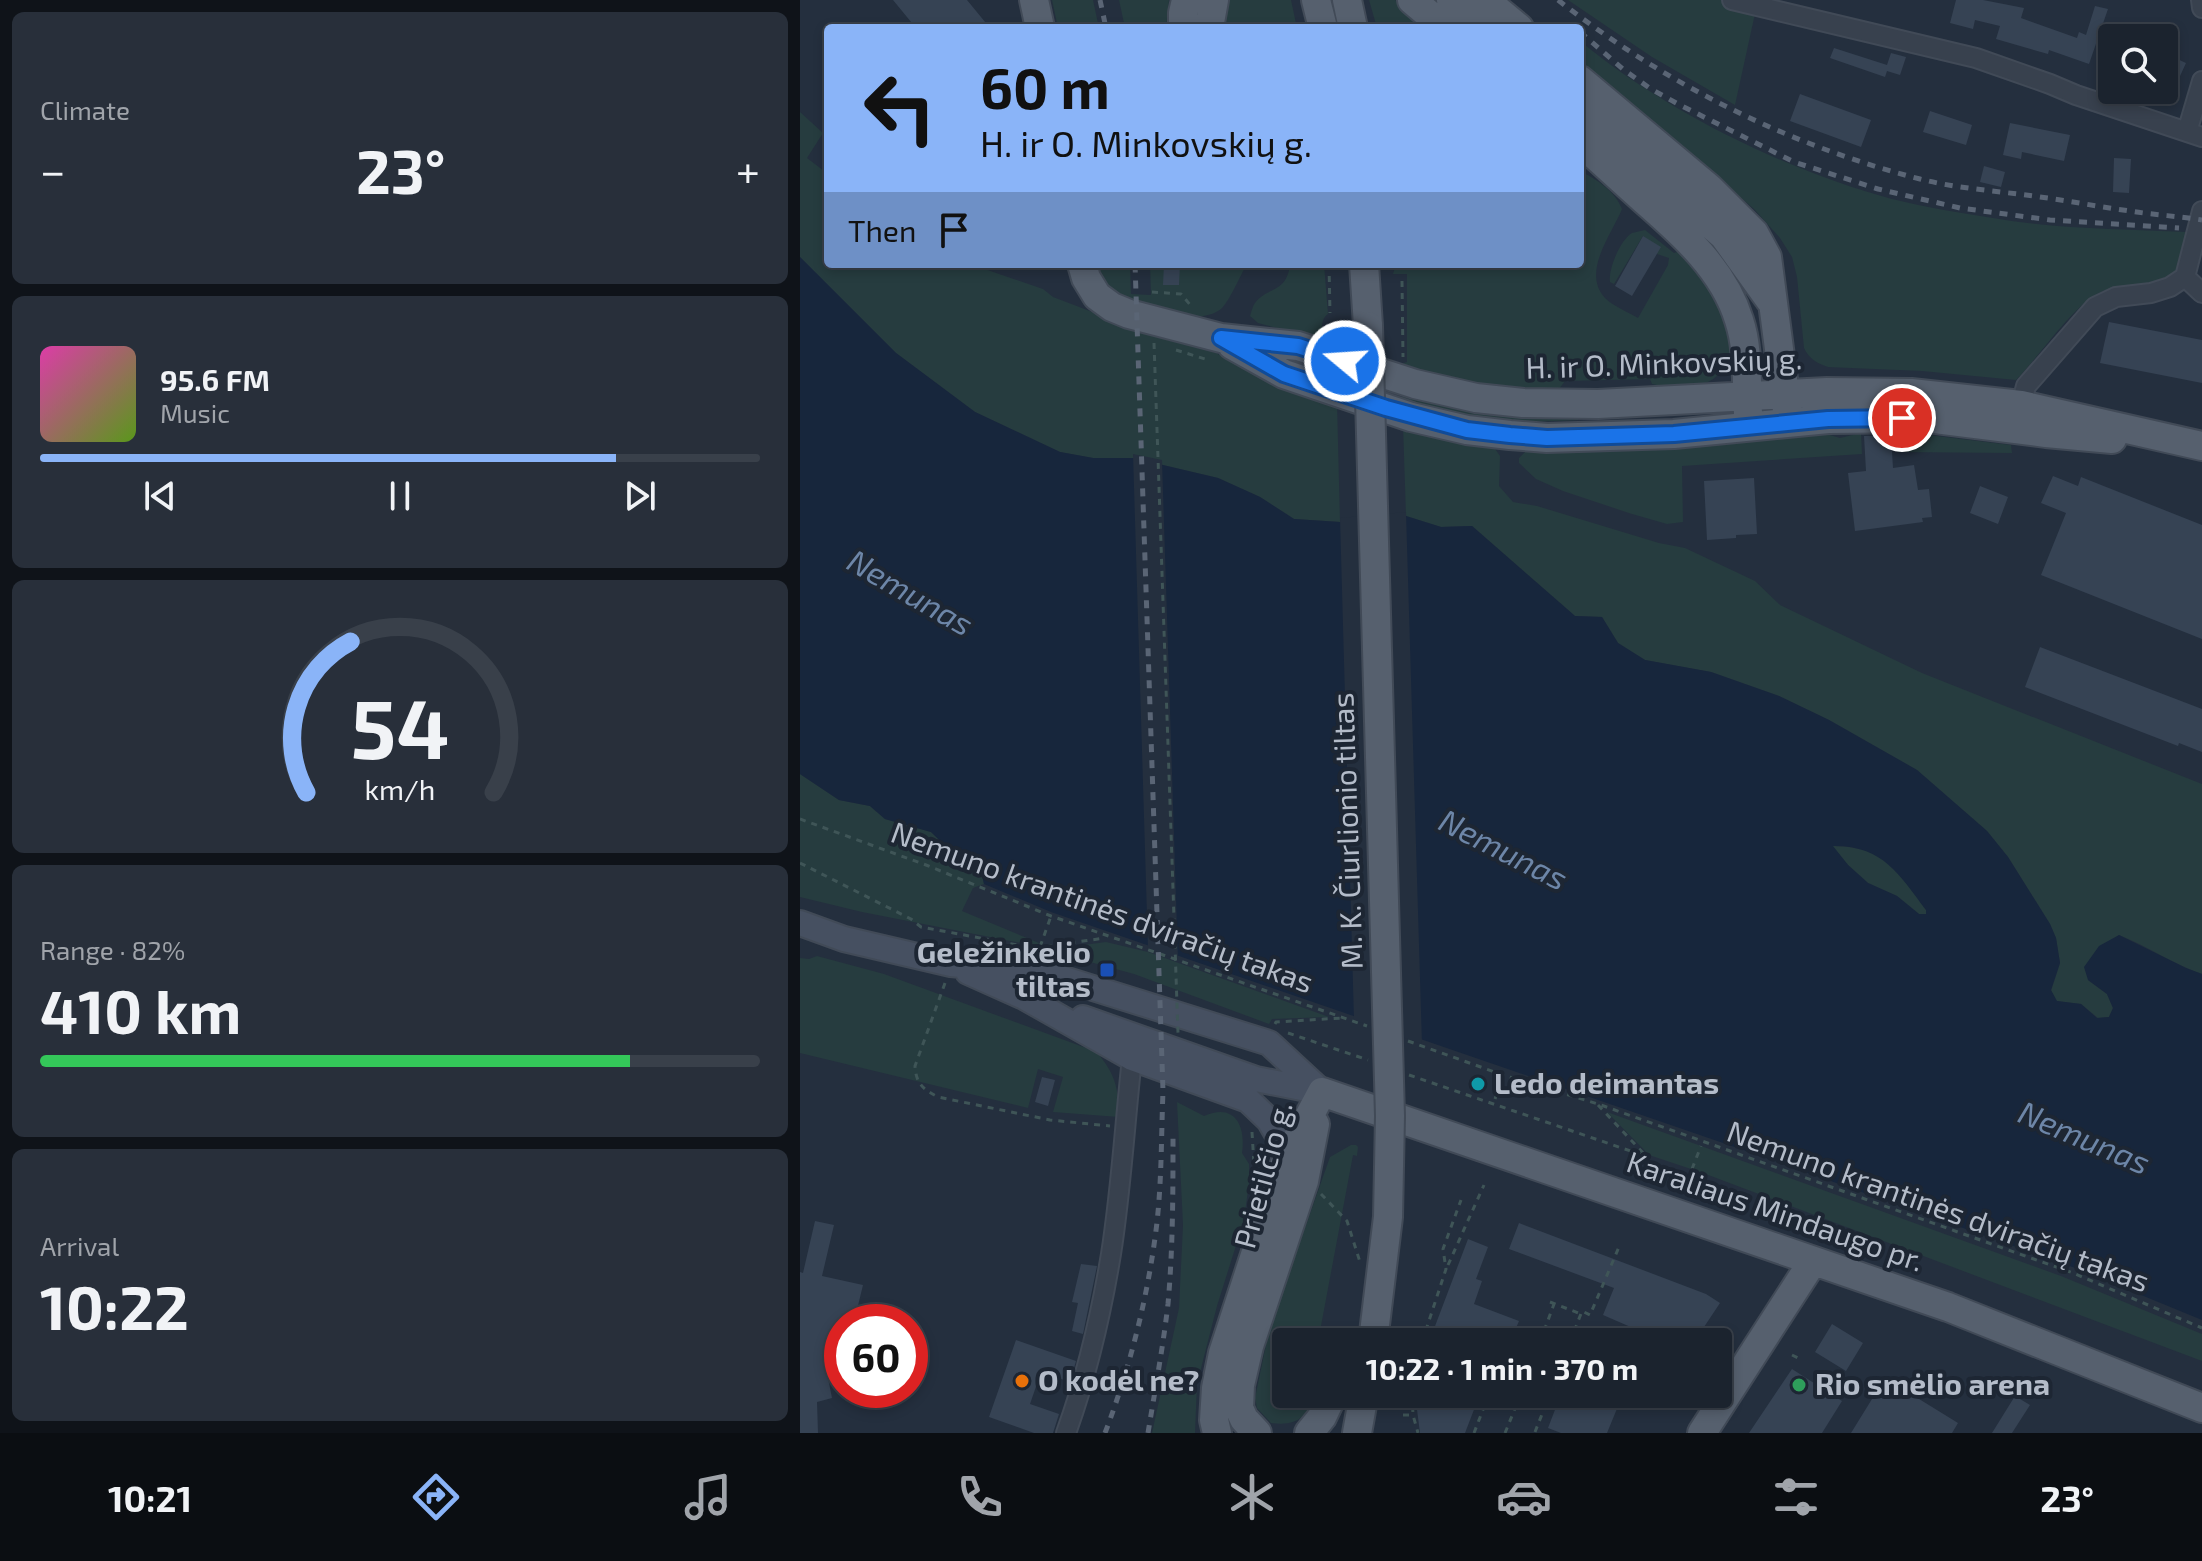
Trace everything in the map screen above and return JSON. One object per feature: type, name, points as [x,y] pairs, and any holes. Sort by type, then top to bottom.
[{"type":"main road","points":[[1034,0],[1039,24]]},
{"type":"main road","points":[[1183,24],[1186,0]]},
{"type":"main road","points":[[1210,24],[1214,0]]},
{"type":"main road","points":[[1316,0],[1322,24]]},
{"type":"main road","points":[[1412,0],[1440,24]]},
{"type":"main road","points":[[1451,0],[1479,24]]},
{"type":"main road","points":[[1485,0],[1514,24]]},
{"type":"main road","points":[[1584,83],[1709,188],[1754,233],[1767,257],[1787,394],[1788,423]]},
{"type":"main road","points":[[1584,114],[1724,236],[1773,304]]},
{"type":"main road","points":[[1584,146],[1676,228],[1706,260],[1726,290],[1739,318],[1745,342],[1750,426]]},
{"type":"main road","points":[[1584,162],[1620,178]]},
{"type":"main road","points":[[1084,268],[1091,288],[1112,307],[1160,323],[1213,348]]},
{"type":"main road","name":"M. K. Čiurlionio tiltas","points":[[1365,277],[1390,1116],[1388,1217],[1373,1328]]},
{"type":"main road","name":"H. ir O. Minkovskių g.","points":[[1213,348],[1298,346],[1415,384],[1492,400],[1523,403],[1598,404],[1827,392],[1911,393],[2021,405],[2202,447]]},
{"type":"main road","name":"H. ir O. Minkovskių g.","points":[[1213,348],[1411,417],[1467,430],[1547,438],[1674,434],[1828,419],[1927,418],[2046,433],[2202,447]]},
{"type":"main road","points":[[800,923],[844,939],[951,964],[1045,973],[1269,1043],[1322,1092]]},
{"type":"main road","points":[[951,964],[1024,997],[1256,1079],[1322,1092]]},
{"type":"main road","points":[[1024,997],[1132,1058],[1248,1100],[1269,1120],[1280,1139],[1286,1160]]},
{"type":"main road","name":"Prietilčio g.","points":[[1217,1433],[1214,1420],[1216,1388],[1223,1353],[1286,1160],[1322,1092]]},
{"type":"main road","name":"Prietilčio g.","points":[[1257,1433],[1239,1408],[1240,1385],[1249,1346],[1304,1181],[1322,1092]]},
{"type":"main road","name":"Karaliaus Mindaugo pr.","points":[[1322,1092],[1948,1307],[2202,1408]]},
{"type":"main road","points":[[1702,1433],[1813,1261]]},
{"type":"main road","points":[[1309,1433],[1326,1408]]},
{"type":"main road","points":[[1357,1433],[1361,1408]]},
{"type":"street","points":[[1732,0],[1976,58],[2194,134],[2202,81]]},
{"type":"street","points":[[2201,0],[2202,8]]},
{"type":"street","points":[[2021,405],[2026,386],[2095,307],[2116,297],[2151,293],[2170,287],[2185,277],[2202,211]]},
{"type":"street","points":[[2185,277],[2202,293]]},
{"type":"street","points":[[1066,1433],[1089,1360],[1111,1252],[1132,1058]]},
{"type":"path","points":[[1329,268],[1330,313]]},
{"type":"path","points":[[1402,281],[1403,360]]},
{"type":"path","points":[[1152,292],[1181,294],[1192,307]]},
{"type":"path","points":[[1178,1033],[1154,343],[1213,348]]},
{"type":"path","name":"Nemuno krantinės dviračių takas","points":[[800,819],[926,865],[1051,916],[1374,1029]]},
{"type":"path","points":[[800,863],[921,927],[1034,948],[1109,937]]},
{"type":"path","points":[[1040,947],[1051,916]]},
{"type":"path","points":[[951,964],[915,1066],[916,1078],[926,1090],[938,1097],[1050,1120],[1124,1127]]},
{"type":"path","points":[[1275,1028],[1276,1022],[1346,1018]]},
{"type":"path","points":[[1289,1033],[1373,1062]]},
{"type":"path","name":"Nemuno krantinės dviračių takas","points":[[1403,1039],[1503,1075],[1598,1104],[2073,1273],[2202,1328]]},
{"type":"path","points":[[1402,1072],[1648,1157],[1598,1104]]},
{"type":"path","points":[[1495,1099],[1503,1075]]},
{"type":"path","points":[[1251,1128],[1254,1165]]},
{"type":"path","points":[[1692,1169],[1701,1146]]},
{"type":"path","points":[[1314,1184],[1347,1221],[1362,1266]]},
{"type":"path","points":[[1427,1328],[1446,1269],[1484,1185]]},
{"type":"path","points":[[1446,1269],[1443,1249],[1461,1200]]},
{"type":"path","points":[[1575,1328],[1582,1311],[1590,1315],[1619,1247]]},
{"type":"path","points":[[1545,1328],[1552,1303],[1581,1314]]},
{"type":"path","points":[[1792,1355],[1798,1358]]},
{"type":"path","points":[[1413,1408],[1418,1433]]},
{"type":"path","points":[[1474,1433],[1484,1408]]},
{"type":"path","points":[[1505,1433],[1515,1408]]},
{"type":"path","points":[[1535,1432],[1543,1408]]},
{"type":"path","points":[[1403,1415],[1413,1415]]},
{"type":"green space","points":[[1052,0],[1093,0],[1098,24],[1057,24]]},
{"type":"green space","points":[[1119,0],[1169,0],[1166,24],[1124,24]]},
{"type":"green space","points":[[1225,0],[1291,0],[1296,24],[1221,24]]},
{"type":"green space","points":[[1369,0],[1395,0],[1424,24],[1376,24]]},
{"type":"green space","points":[[1568,0],[1758,0],[1735,105],[1652,57]]},
{"type":"green space","points":[[1584,44],[1613,67],[1688,114],[1769,155],[1851,187],[1892,199],[2017,222],[2187,232],[2181,262],[2175,273],[2163,281],[2111,289],[2092,298],[2069,318],[2016,380],[1922,371],[1828,367],[1814,360],[1804,348],[1792,257],[1754,209],[1584,63]]},
{"type":"green space","points":[[800,112],[823,133],[807,158],[824,171],[824,268],[982,268],[1043,289],[1053,297],[1129,326],[1130,330],[1216,353],[1263,378],[1337,402],[1340,522],[1294,519],[1260,497],[1218,478],[1133,458],[1093,458],[1060,452],[975,412],[896,353],[800,257]]},
{"type":"green space","points":[[1584,173],[1605,187],[1622,209],[1597,265],[1598,288],[1605,298],[1638,318],[1669,258],[1657,254],[1643,236],[1614,284],[1610,282],[1611,270],[1623,242],[1632,233],[1645,230],[1674,253],[1680,251],[1701,276],[1728,325],[1730,357],[1715,378],[1689,387],[1652,384],[1650,379],[1565,381],[1559,389],[1519,392],[1401,370],[1401,364],[1407,362],[1407,274],[1393,274],[1395,268],[1584,268]]},
{"type":"green space","points":[[1096,268],[1130,268],[1131,294],[1151,295],[1150,268],[1245,268],[1222,308],[1199,317],[1168,315],[1136,307],[1113,296]]},
{"type":"green space","points":[[1289,268],[1324,268],[1328,314],[1323,322],[1323,340],[1258,323],[1250,316],[1254,304],[1281,285]]},
{"type":"green space","points":[[1402,392],[1578,417],[1578,420],[1482,420],[1402,401]]},
{"type":"green space","points":[[1403,425],[1493,446],[1500,456],[1499,486],[1513,502],[1685,548],[1755,581],[1780,605],[1922,673],[2202,784],[2202,974],[2119,935],[2088,980],[2107,994],[2113,1008],[2109,1017],[2098,1018],[2081,1004],[2056,1001],[2051,991],[2060,963],[2056,938],[2008,857],[1987,831],[1917,770],[1829,720],[1779,696],[1711,672],[1645,660],[1618,643],[1602,617],[1575,616],[1472,526],[1441,527],[1406,516]]},
{"type":"green space","points":[[1896,431],[2011,445],[2012,453],[1897,452]]},
{"type":"green space","points":[[1823,433],[1840,438],[1861,433],[1862,454],[1682,466],[1683,522],[1667,524],[1563,491],[1536,479],[1519,463],[1519,458],[1528,449]]},
{"type":"green space","points":[[800,774],[839,800],[870,806],[885,819],[931,832],[960,860],[981,871],[984,884],[973,888],[962,911],[1039,943],[1036,946],[800,897]]},
{"type":"green space","points":[[1832,846],[1857,848],[1881,857],[1894,868],[1926,914],[1919,914],[1897,896],[1868,883]]},
{"type":"green space","points":[[1106,942],[1148,952],[1329,1017],[1272,1019],[1269,1024],[1134,974],[1046,950]]},
{"type":"green space","points":[[817,956],[884,974],[1097,1052],[1115,1082],[1119,1117],[1053,1112],[1063,1077],[1038,1069],[1028,1108],[800,1053],[800,958]]},
{"type":"green space","points":[[1177,1102],[1204,1116],[1224,1112],[1236,1119],[1242,1134],[1242,1153],[1249,1164],[1249,1183],[1244,1220],[1197,1384],[1195,1433],[1152,1433],[1179,1308],[1183,1225]]},
{"type":"green space","points":[[1607,1112],[2061,1276],[2202,1334],[2202,1361],[1649,1155]]},
{"type":"green space","points":[[1351,1145],[1358,1147],[1357,1156],[1353,1155],[1321,1328],[1272,1328],[1272,1408],[1308,1408],[1294,1422],[1271,1423],[1257,1408],[1255,1398],[1269,1330],[1330,1157]]},
{"type":"water","name":"Nemunas","points":[[800,257],[896,353],[975,412],[1060,452],[1093,458],[1133,458],[1218,478],[1260,497],[1294,519],[1340,522],[1406,516],[1441,527],[1472,526],[1575,616],[1602,617],[1618,643],[1645,660],[1711,672],[1779,696],[1829,720],[1917,770],[1987,831],[2008,857],[2050,924],[2060,963],[2051,990],[2057,1001],[2081,1004],[2097,1018],[2109,1017],[2113,1008],[2107,994],[2088,980],[2084,967],[2099,946],[2119,935],[2202,974],[2202,1320],[2078,1269],[1758,1155],[1051,912],[984,884],[981,871],[960,860],[931,832],[885,819],[870,806],[839,800],[800,774]],"holes":[[[1833,846],[1850,847],[1877,856],[1888,864],[1907,885],[1926,914],[1919,914],[1897,896],[1868,883]]]},
{"type":"pier","name":"Geležinkelio tiltas","points":[[1133,454],[1162,460],[1178,960],[1148,949]]},
{"type":"pier","points":[[1406,512],[1422,1044],[1354,1020],[1340,518]]},
{"type":"building","points":[[893,0],[967,0],[987,24],[913,24]]},
{"type":"building","points":[[1956,0],[1983,0],[2024,8],[2021,18],[2077,38],[2079,32],[2086,35],[2095,6],[2108,9],[2103,24],[2098,24],[2098,38],[2089,64],[2049,50],[2048,54],[1996,39],[2000,26],[1975,20],[1973,29],[1950,23]]},
{"type":"building","points":[[1834,48],[1887,65],[1891,53],[1906,57],[1900,75],[1887,71],[1885,77],[1830,58]]},
{"type":"building","points":[[2178,59],[2186,63],[2178,80]]},
{"type":"building","points":[[1800,94],[1871,120],[1861,147],[1790,121]]},
{"type":"building","points":[[1930,111],[1972,125],[1966,145],[1923,132]]},
{"type":"building","points":[[2010,123],[2070,135],[2064,161],[2022,152],[2021,159],[2003,155]]},
{"type":"building","points":[[2114,158],[2131,159],[2129,193],[2113,192]]},
{"type":"building","points":[[1984,166],[2005,172],[2001,187],[1980,182]]},
{"type":"building","points":[[1643,236],[1661,247],[1632,296],[1615,286]]},
{"type":"building","points":[[1164,268],[1180,268],[1179,285],[1163,285]]},
{"type":"building","points":[[2109,322],[2202,340],[2202,383],[2100,363]]},
{"type":"building","points":[[1891,435],[1893,468],[1914,465],[1918,490],[1929,489],[1932,517],[1922,518],[1923,522],[1855,531],[1848,473],[1866,471],[1864,436]]},
{"type":"building","points":[[2053,476],[2078,486],[2081,477],[2202,525],[2202,639],[2041,575],[2066,513],[2041,503]]},
{"type":"building","points":[[1754,478],[1757,534],[1707,540],[1704,481]]},
{"type":"building","points":[[1980,486],[2008,497],[1998,524],[1970,513]]},
{"type":"building","points":[[2040,647],[2202,709],[2202,752],[2179,743],[2178,746],[2025,687]]},
{"type":"building","points":[[1042,1077],[1055,1080],[1048,1106],[1035,1102]]},
{"type":"building","points":[[815,1221],[834,1225],[822,1276],[863,1285],[858,1304],[824,1304],[824,1400],[817,1402],[818,1433],[800,1433],[800,1272],[803,1273]]},
{"type":"building","points":[[1519,1223],[1706,1294],[1720,1303],[1703,1328],[1633,1328],[1603,1315],[1614,1288],[1509,1249]]},
{"type":"building","points":[[1468,1239],[1488,1247],[1476,1279],[1482,1281],[1474,1304],[1519,1321],[1516,1328],[1434,1328]]},
{"type":"building","points":[[1081,1264],[1097,1266],[1083,1334],[1072,1331],[1078,1303],[1072,1302]]},
{"type":"building","points":[[1832,1324],[1863,1343],[1846,1371],[1815,1352]]},
{"type":"building","points":[[1016,1340],[1076,1361],[1070,1382],[1041,1372],[1030,1404],[1059,1414],[1053,1433],[1034,1433],[989,1417]]},
{"type":"building","name":"Rio smėlio arena","points":[[1792,1369],[1842,1401],[1822,1433],[1749,1433]]},
{"type":"building","points":[[1885,1378],[1958,1423],[1952,1433],[1851,1433]]},
{"type":"building","points":[[2015,1396],[2030,1405],[2012,1433],[1992,1433]]},
{"type":"building","points":[[1417,1408],[1475,1408],[1465,1433],[1420,1433]]},
{"type":"building","points":[[1556,1408],[1617,1408],[1607,1433],[1561,1433],[1548,1428]]},
{"type":"railway","points":[[1100,0],[1105,24]]},
{"type":"railway","points":[[1558,0],[1641,59],[1685,85],[1776,130],[1871,165],[1950,185],[2202,220]]},
{"type":"railway","points":[[1584,35],[1651,89],[1794,162],[1878,189],[1960,208],[2050,220],[2179,228]]},
{"type":"railway","points":[[1105,1433],[1136,1337],[1147,1287],[1159,1201],[1163,1091],[1135,268]]},
{"type":"railway","points":[[1148,1433],[1168,1304],[1173,1135]]},
{"type":"place","name":"Geležinkelio tiltas","points":[[1107,970]]},
{"type":"place","name":"Ledo deimantas","points":[[1478,1084]]},
{"type":"place","name":"O kodėl ne?","points":[[1022,1381]]},
{"type":"place","name":"Rio smėlio arena","points":[[1799,1385]]},
{"type":"route","points":[[1345,361],[1298,346],[1221,338],[1284,374],[1411,417],[1467,430],[1547,438],[1674,434],[1828,419],[1902,418]]}]
